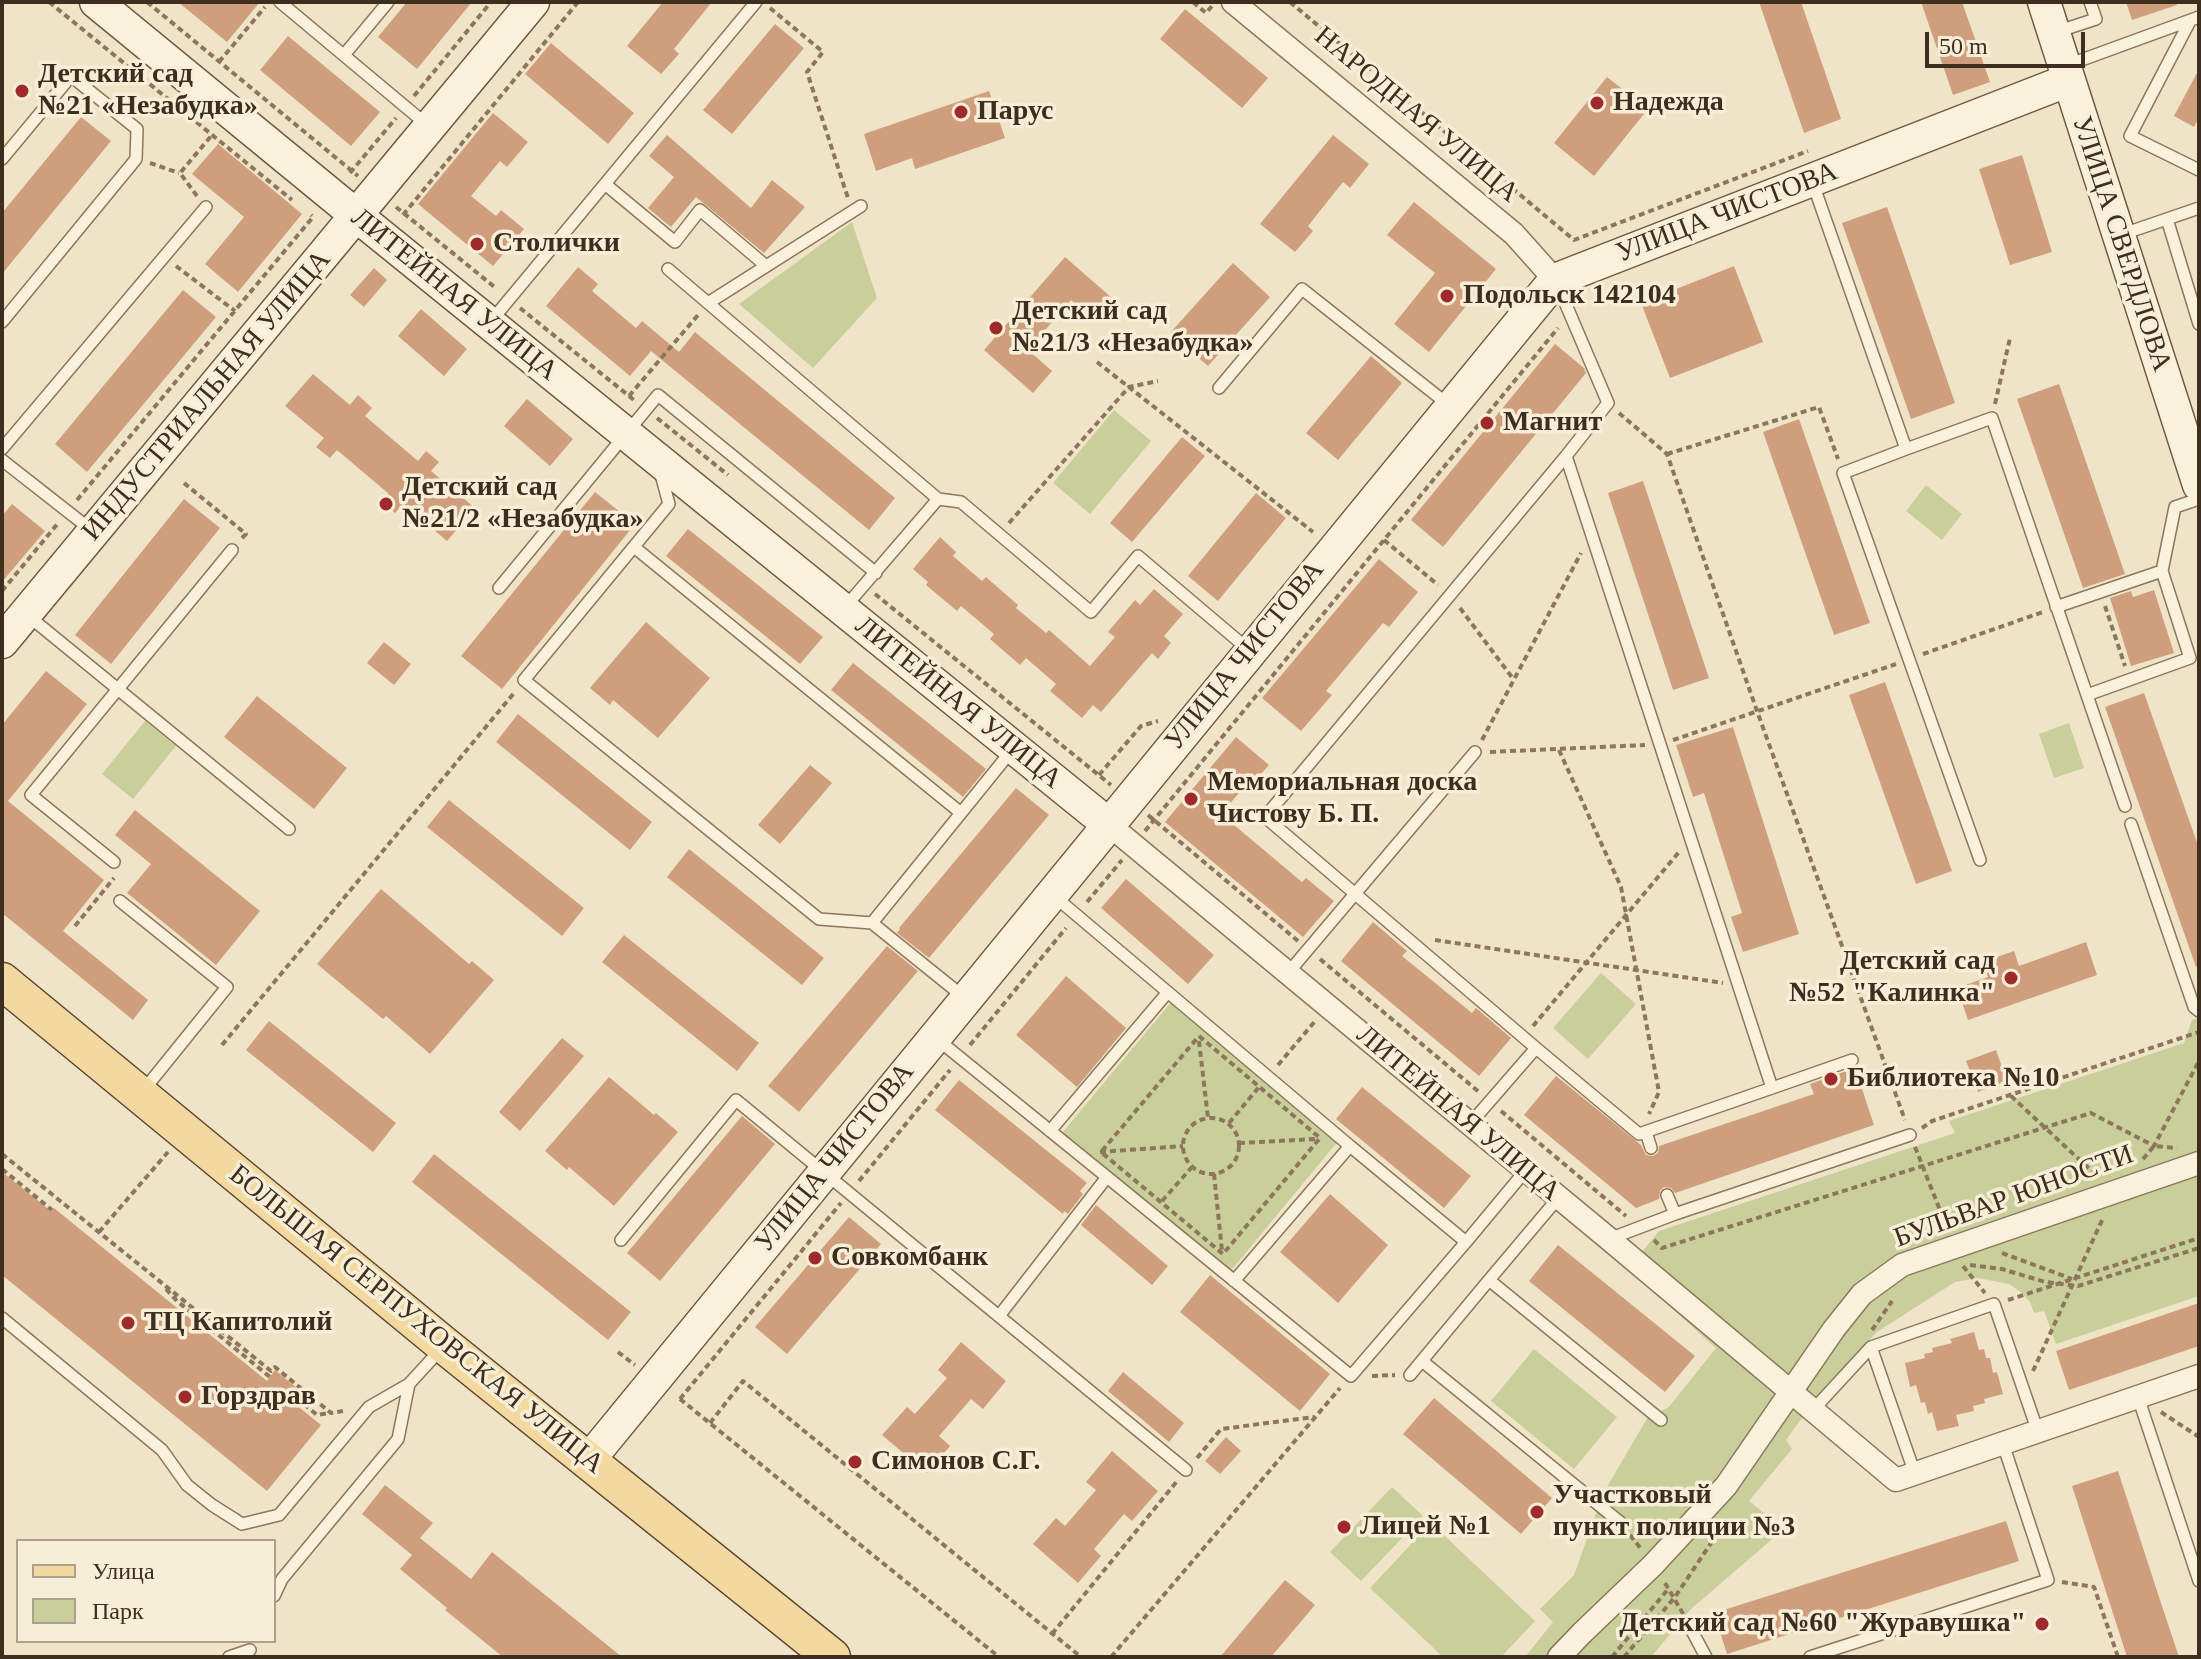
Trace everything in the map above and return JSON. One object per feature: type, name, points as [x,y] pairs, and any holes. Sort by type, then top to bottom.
[{"type":"main road","name":"БОЛЬШАЯ СЕРПУХОВСКАЯ УЛИЦА","points":[[9,992],[140,1094],[444,1345],[832,1657]]},
{"type":"street","name":"ЛИТЕЙНАЯ УЛИЦА","points":[[96,2],[357,216],[500,311],[637,422],[657,459],[1108,824],[1896,1480],[1915,1474]]},
{"type":"street","name":"ИНДУСТРИАЛЬНАЯ УЛИЦА","points":[[2,642],[533,2]]},
{"type":"street","name":"НАРОДНАЯ УЛИЦА","points":[[1233,2],[1514,234],[1555,280]]},
{"type":"street","name":"УЛИЦА СВЕРДЛОВА","points":[[2044,2],[2199,485]]},
{"type":"street","name":"УЛИЦА ЧИСТОВА","points":[[588,1461],[1555,280],[1812,181],[2067,73]]},
{"type":"street","name":"БУЛЬВАР ЮНОСТИ","points":[[1559,1657],[1653,1565],[1726,1486],[1834,1329],[1862,1294],[1902,1265],[2115,1192],[2192,1156]]},
{"type":"street","points":[[1915,1474],[2199,1376]]},
{"type":"lane","points":[[280,2],[430,127]]},
{"type":"lane","points":[[344,55],[388,2]]},
{"type":"lane","points":[[500,311],[756,2]]},
{"type":"lane","points":[[2054,32],[2096,19],[2090,2]]},
{"type":"lane","points":[[2067,73],[2194,19]]},
{"type":"lane","points":[[2194,19],[2130,136],[2199,170]]},
{"type":"lane","points":[[2,159],[71,76],[137,129],[136,159],[2,322]]},
{"type":"lane","points":[[1812,181],[1906,449]]},
{"type":"lane","points":[[605,184],[675,242],[700,210],[765,265]]},
{"type":"lane","points":[[2,449],[206,207]]},
{"type":"lane","points":[[2119,235],[2199,208]]},
{"type":"lane","points":[[708,303],[856,209]]},
{"type":"lane","points":[[2167,219],[2199,324]]},
{"type":"lane","points":[[668,269],[938,499],[961,502],[1091,612],[1138,556],[1250,651]]},
{"type":"lane","points":[[1555,280],[1608,403],[1265,817],[1536,1048],[1642,1133],[1651,1148]]},
{"type":"lane","points":[[1219,388],[1302,289],[1451,407]]},
{"type":"lane","points":[[499,588],[658,395],[876,573]]},
{"type":"lane","points":[[1980,860],[1843,473],[1906,449],[1992,418],[2125,806]]},
{"type":"lane","points":[[1566,456],[1772,1088]]},
{"type":"lane","points":[[657,459],[669,504],[524,680],[819,919],[872,923],[965,999]]},
{"type":"lane","points":[[2,460],[93,532]]},
{"type":"lane","points":[[843,609],[938,499]]},
{"type":"lane","points":[[2087,695],[2190,658],[2162,571],[2175,507],[2199,499]]},
{"type":"lane","points":[[634,547],[961,813]]},
{"type":"lane","points":[[114,862],[31,795],[232,550]]},
{"type":"lane","points":[[2056,607],[2162,571]]},
{"type":"lane","points":[[26,614],[289,829]]},
{"type":"lane","points":[[872,923],[1014,748]]},
{"type":"lane","points":[[1288,973],[1475,752]]},
{"type":"lane","points":[[2131,824],[2194,1007],[2199,1011]]},
{"type":"lane","points":[[1051,894],[1466,1242]]},
{"type":"lane","points":[[120,901],[227,987],[140,1094]]},
{"type":"lane","points":[[1050,1131],[1168,992]]},
{"type":"lane","points":[[934,1037],[1351,1376],[1526,1170]]},
{"type":"lane","points":[[1470,1124],[1536,1048]]},
{"type":"lane","points":[[1642,1133],[1852,1060]]},
{"type":"lane","points":[[621,1240],[736,1100],[1186,1470]]},
{"type":"lane","points":[[1609,1239],[1910,1135]]},
{"type":"lane","points":[[1230,1277],[1350,1146]]},
{"type":"lane","points":[[999,1316],[1107,1177]]},
{"type":"lane","points":[[1667,1195],[1675,1214]]},
{"type":"lane","points":[[1410,1375],[1559,1197]]},
{"type":"lane","points":[[1489,1280],[1661,1420]]},
{"type":"lane","points":[[1813,1410],[1871,1347],[1994,1304],[2038,1432]]},
{"type":"lane","points":[[2,1318],[162,1450],[187,1485],[242,1524],[279,1515],[369,1407],[409,1384],[444,1345]]},
{"type":"lane","points":[[1871,1347],[1915,1474]]},
{"type":"lane","points":[[1422,1361],[1621,1523]]},
{"type":"lane","points":[[276,1592],[282,1579],[398,1439],[409,1384]]},
{"type":"lane","points":[[2138,1397],[2199,1581]]},
{"type":"lane","points":[[1810,1657],[2048,1580],[2003,1444]]},
{"type":"lane","points":[[1692,1631],[1706,1657]]},
{"type":"lane","points":[[229,1657],[252,1649]]},
{"type":"path","points":[[2,591],[313,217],[49,2]]},
{"type":"path","points":[[147,2],[404,214],[500,311],[629,396],[637,422],[731,478]]},
{"type":"path","points":[[219,62],[269,2]]},
{"type":"path","points":[[404,214],[578,2]]},
{"type":"path","points":[[763,2],[823,52],[807,72],[856,209]]},
{"type":"path","points":[[1193,2],[1206,13],[1215,2]]},
{"type":"path","points":[[1290,2],[1574,240],[1816,148]]},
{"type":"path","points":[[180,173],[212,135]]},
{"type":"path","points":[[136,159],[180,173],[206,207]]},
{"type":"path","points":[[164,257],[235,311]]},
{"type":"path","points":[[629,396],[708,303]]},
{"type":"path","points":[[1992,418],[2010,338]]},
{"type":"path","points":[[1097,362],[1313,532]]},
{"type":"path","points":[[999,534],[1129,387],[1158,381]]},
{"type":"path","points":[[1608,403],[1667,454],[1910,1135],[1963,1244],[1962,1265],[1994,1304],[2199,1238]]},
{"type":"path","points":[[1667,454],[1819,407],[1843,473]]},
{"type":"path","points":[[184,483],[246,534],[232,550]]},
{"type":"path","points":[[1475,752],[1591,534]]},
{"type":"path","points":[[864,586],[1128,799],[1662,1248],[2091,1113],[2154,1146],[2192,1156]]},
{"type":"path","points":[[2100,592],[2129,680]]},
{"type":"path","points":[[1475,752],[1660,744],[2056,607]]},
{"type":"path","points":[[222,1045],[524,680]]},
{"type":"path","points":[[1559,749],[1621,887],[1659,1092],[1642,1133]]},
{"type":"path","points":[[1524,1037],[1690,838]]},
{"type":"path","points":[[75,926],[122,869],[114,862]]},
{"type":"path","points":[[1405,935],[1738,985]]},
{"type":"path","points":[[1197,1017],[1208,1118]]},
{"type":"path","points":[[1910,1135],[1932,1121],[2199,1032]]},
{"type":"path","points":[[1199,1036],[1320,1138]]},
{"type":"path","points":[[1101,1152],[1199,1036]]},
{"type":"path","points":[[2024,1391],[2115,1192],[2154,1146],[2199,1061]]},
{"type":"path","points":[[2010,1095],[2115,1192]]},
{"type":"path","points":[[1208,1118],[1217,1118],[1228,1124],[1234,1129],[1239,1143],[1232,1165],[1214,1174],[1206,1174],[1192,1167],[1185,1158],[1183,1146],[1186,1132],[1192,1125],[1208,1118]]},
{"type":"path","points":[[1239,1143],[1339,1137]]},
{"type":"path","points":[[1223,1254],[1320,1138]]},
{"type":"path","points":[[99,1232],[175,1144]]},
{"type":"path","points":[[1078,1154],[1183,1146]]},
{"type":"path","points":[[1101,1152],[1223,1254]]},
{"type":"path","points":[[2,1154],[271,1371],[275,1367],[331,1413]]},
{"type":"path","points":[[1161,1203],[1192,1167]]},
{"type":"path","points":[[2,1169],[52,1210]]},
{"type":"path","points":[[1214,1174],[1223,1254],[1230,1277]]},
{"type":"path","points":[[22,1185],[29,1176]]},
{"type":"path","points":[[1963,1244],[2075,1280]]},
{"type":"path","points":[[159,1281],[177,1301],[270,1377]]},
{"type":"path","points":[[618,1352],[999,1657]]},
{"type":"path","points":[[1111,1657],[1351,1376],[1410,1375]]},
{"type":"path","points":[[710,1423],[743,1381],[1081,1657]]},
{"type":"path","points":[[2138,1397],[2199,1437]]},
{"type":"path","points":[[304,1404],[317,1415],[369,1407]]},
{"type":"path","points":[[1052,1634],[1221,1429],[1316,1416]]},
{"type":"path","points":[[2048,1580],[2094,1587],[2118,1657]]},
{"type":"path","points":[[1612,1657],[1669,1588]]},
{"type":"green space","points":[[852,222],[877,298],[813,368],[739,304]]},
{"type":"green space","points":[[1114,410],[1151,441],[1090,514],[1053,483]]},
{"type":"green space","points":[[1926,485],[1962,514],[1942,540],[1906,511]]},
{"type":"green space","points":[[145,721],[176,746],[133,799],[102,774]]},
{"type":"green space","points":[[2069,723],[2084,768],[2054,778],[2039,734]]},
{"type":"green space","points":[[1601,973],[1636,1004],[1588,1059],[1553,1028]]},
{"type":"green space","points":[[1172,1001],[1339,1140],[1229,1273],[1062,1133]]},
{"type":"green space","points":[[2199,1018],[2199,1296],[2056,1344],[2044,1311],[2034,1313],[2030,1302],[2009,1284],[1978,1278],[1955,1282],[1877,1332],[1822,1390],[1786,1440],[1792,1449],[1749,1501],[1784,1529],[1691,1609],[1651,1657],[1525,1657],[1553,1622],[1540,1609],[1574,1575],[1603,1494],[1649,1415],[1668,1408],[1716,1348],[1628,1269],[1659,1231],[1955,1133],[1949,1121],[2184,1043],[2192,1020]]},
{"type":"green space","points":[[1534,1349],[1617,1417],[1574,1469],[1491,1401]]},
{"type":"green space","points":[[1392,1487],[1423,1516],[1361,1581],[1330,1552]]},
{"type":"green space","points":[[1431,1523],[1535,1621],[1501,1657],[1443,1657],[1370,1588]]},
{"type":"building","points":[[178,2],[260,2],[227,42]]},
{"type":"building","points":[[407,2],[472,2],[417,69],[378,37]]},
{"type":"building","points":[[663,2],[712,2],[674,49],[679,54],[661,74],[627,46]]},
{"type":"building","points":[[1759,2],[1801,2],[1841,119],[1804,133]]},
{"type":"building","points":[[1921,2],[1962,2],[1990,82],[1953,95]]},
{"type":"building","points":[[2126,2],[2176,2],[2177,5],[2132,20]]},
{"type":"building","points":[[1185,9],[1268,78],[1242,108],[1160,39]]},
{"type":"building","points":[[775,24],[804,48],[732,134],[703,110]]},
{"type":"building","points":[[288,36],[380,112],[351,146],[260,70]]},
{"type":"building","points":[[551,43],[634,113],[608,144],[525,74]]},
{"type":"building","points":[[2199,69],[2199,118],[2194,127],[2174,116]]},
{"type":"building","points":[[1607,77],[1648,109],[1594,176],[1554,143]]},
{"type":"building","name":"Парус","points":[[989,91],[1005,138],[915,169],[912,158],[876,171],[864,134]]},
{"type":"building","points":[[493,113],[528,142],[507,167],[500,161],[471,196],[496,216],[501,210],[524,229],[493,266],[418,204]]},
{"type":"building","points":[[81,117],[111,141],[2,274],[2,213]]},
{"type":"building","points":[[667,135],[751,208],[772,180],[805,207],[764,253],[696,197],[671,227],[648,208],[674,177],[649,156]]},
{"type":"building","points":[[1333,135],[1369,164],[1350,188],[1343,182],[1308,226],[1313,231],[1295,252],[1260,224]]},
{"type":"building","points":[[218,144],[302,214],[238,292],[205,264],[244,217],[192,174]]},
{"type":"building","points":[[2022,155],[2052,252],[2010,265],[1979,169]]},
{"type":"building","points":[[1414,202],[1496,269],[1429,352],[1394,324],[1435,273],[1387,235]]},
{"type":"building","points":[[1887,207],[1955,403],[1911,419],[1842,223]]},
{"type":"building","points":[[1065,257],[1112,298],[1093,320],[1071,300],[1028,350],[1052,371],[1033,393],[984,350]]},
{"type":"building","points":[[1233,263],[1270,297],[1208,366],[1170,333]]},
{"type":"building","points":[[1734,266],[1763,342],[1670,378],[1641,303]]},
{"type":"building","points":[[578,267],[598,284],[592,291],[636,328],[642,321],[679,352],[695,332],[895,498],[869,530],[651,351],[630,376],[546,306]]},
{"type":"building","points":[[374,268],[387,280],[364,307],[350,295]]},
{"type":"building","points":[[183,290],[216,317],[87,472],[55,444]]},
{"type":"building","points":[[421,309],[467,349],[444,376],[398,336]]},
{"type":"building","points":[[1555,344],[1586,373],[1443,547],[1411,520]]},
{"type":"building","points":[[1371,356],[1402,383],[1338,460],[1306,433]]},
{"type":"building","points":[[313,374],[350,405],[358,395],[372,408],[365,416],[418,461],[426,451],[439,462],[431,471],[475,508],[447,541],[403,504],[395,513],[382,502],[389,494],[337,450],[330,458],[316,447],[324,438],[285,406]]},
{"type":"building","points":[[2059,384],[2125,574],[2083,588],[2017,399]]},
{"type":"building","points":[[527,399],[573,439],[550,466],[504,426]]},
{"type":"building","points":[[1799,419],[1870,623],[1834,635],[1763,432]]},
{"type":"building","points":[[1182,437],[1205,456],[1132,542],[1110,523]]},
{"type":"building","points":[[1643,481],[1709,678],[1673,690],[1608,493]]},
{"type":"building","points":[[595,492],[635,524],[502,689],[461,656]]},
{"type":"building","points":[[1256,493],[1286,518],[1218,601],[1188,576]]},
{"type":"building","points":[[184,499],[220,528],[111,664],[75,635]]},
{"type":"building","points":[[12,504],[45,531],[2,582],[2,516]]},
{"type":"building","points":[[688,529],[823,637],[800,664],[666,556]]},
{"type":"building","points":[[940,537],[956,552],[953,556],[982,581],[986,577],[1018,605],[1016,608],[1046,633],[1049,630],[1090,666],[1115,637],[1108,632],[1135,600],[1140,605],[1154,589],[1183,614],[1164,636],[1171,643],[1158,659],[1152,653],[1101,712],[1093,705],[1082,718],[1050,691],[1056,684],[1026,658],[1020,665],[990,639],[994,634],[961,606],[957,611],[926,585],[928,582],[913,569]]},
{"type":"building","points":[[1379,559],[1418,592],[1389,627],[1383,623],[1326,691],[1332,695],[1301,731],[1262,698]]},
{"type":"building","points":[[2154,590],[2174,653],[2131,666],[2110,598],[2131,591],[2133,597]]},
{"type":"building","points":[[646,622],[710,678],[658,738],[613,700],[610,705],[590,688]]},
{"type":"building","points":[[384,642],[411,664],[394,685],[367,663]]},
{"type":"building","points":[[853,663],[986,769],[963,797],[831,690]]},
{"type":"building","points":[[46,671],[87,704],[8,801],[104,880],[63,931],[148,1000],[133,1020],[2,913],[2,725]]},
{"type":"building","points":[[1885,682],[1952,871],[1916,884],[1849,695]]},
{"type":"building","points":[[2144,693],[2199,848],[2199,967],[2196,967],[2105,707]]},
{"type":"building","points":[[257,696],[347,768],[314,809],[224,737]]},
{"type":"building","points":[[518,714],[652,822],[630,850],[496,742]]},
{"type":"building","points":[[1733,727],[1799,934],[1743,952],[1731,917],[1742,913],[1704,793],[1693,797],[1676,745]]},
{"type":"building","points":[[1236,737],[1269,765],[1247,790],[1244,787],[1221,814],[1302,882],[1306,878],[1334,901],[1303,937],[1165,822]]},
{"type":"building","points":[[810,765],[832,783],[780,844],[758,825]]},
{"type":"building","points":[[1016,788],[1049,815],[929,958],[897,933],[899,928]]},
{"type":"building","points":[[449,800],[584,908],[562,936],[427,827]]},
{"type":"building","points":[[135,810],[260,911],[216,965],[127,893],[151,864],[115,835]]},
{"type":"building","points":[[689,849],[824,958],[802,985],[667,877]]},
{"type":"building","points":[[1126,879],[1214,955],[1188,984],[1101,908]]},
{"type":"building","points":[[381,889],[469,964],[472,961],[494,980],[430,1054],[317,964]]},
{"type":"building","points":[[1373,922],[1407,951],[1402,956],[1472,1013],[1476,1008],[1511,1038],[1479,1076],[1341,961]]},
{"type":"building","points":[[624,935],[759,1043],[737,1071],[602,962]]},
{"type":"building","points":[[2086,942],[2097,975],[1968,1020],[1957,988],[1988,977],[1983,962],[2014,951],[2019,966]]},
{"type":"building","points":[[887,946],[918,971],[799,1112],[768,1086]]},
{"type":"building","points":[[1066,976],[1126,1028],[1077,1087],[1016,1035]]},
{"type":"building","points":[[269,1021],[396,1123],[373,1152],[246,1050]]},
{"type":"building","points":[[562,1038],[584,1056],[520,1131],[499,1112]]},
{"type":"building","points":[[1996,1050],[2007,1081],[1978,1092],[1966,1061]]},
{"type":"building","points":[[1855,1068],[1874,1125],[1675,1193],[1671,1188],[1664,1187],[1659,1199],[1636,1208],[1524,1115],[1556,1076],[1641,1145],[1646,1155],[1653,1156],[1658,1153],[1659,1146],[1814,1094],[1810,1084]]},
{"type":"building","points":[[609,1077],[678,1132],[614,1206],[569,1167],[567,1170],[545,1151]]},
{"type":"building","points":[[959,1080],[1087,1183],[1068,1214],[1064,1211],[1063,1214],[935,1110]]},
{"type":"building","points":[[1362,1087],[1471,1176],[1444,1208],[1336,1119]]},
{"type":"building","points":[[742,1116],[775,1144],[660,1281],[627,1253]]},
{"type":"building","points":[[434,1154],[631,1312],[608,1340],[412,1182]]},
{"type":"building","name":"ТЦ Капитолий","points":[[2,1172],[51,1211],[54,1208],[267,1381],[275,1370],[309,1398],[300,1408],[321,1425],[267,1491],[2,1275]]},
{"type":"building","points":[[1330,1194],[1388,1245],[1338,1303],[1280,1252]]},
{"type":"building","points":[[1096,1205],[1168,1266],[1152,1285],[1081,1225]]},
{"type":"building","points":[[849,1217],[881,1244],[787,1354],[755,1327]]},
{"type":"building","points":[[1558,1245],[1695,1356],[1665,1392],[1529,1281]]},
{"type":"building","points":[[1210,1275],[1330,1374],[1300,1411],[1180,1312]]},
{"type":"building","points":[[2199,1303],[2199,1346],[2069,1390],[2056,1351]]},
{"type":"building","points":[[1974,1332],[1979,1350],[1984,1349],[1986,1358],[1990,1358],[1993,1373],[1997,1372],[2003,1394],[1984,1399],[1985,1403],[1973,1406],[1974,1411],[1956,1415],[1959,1426],[1937,1431],[1932,1412],[1928,1414],[1925,1402],[1921,1403],[1916,1385],[1910,1387],[1905,1363],[1925,1358],[1924,1354],[1933,1352],[1932,1348],[1952,1343],[1950,1339]]},
{"type":"building","points":[[961,1342],[1006,1381],[983,1409],[971,1399],[939,1436],[950,1446],[927,1473],[882,1435],[907,1407],[915,1414],[947,1378],[938,1370]]},
{"type":"building","points":[[1123,1372],[1184,1423],[1169,1442],[1108,1391]]},
{"type":"building","points":[[1434,1398],[1552,1498],[1521,1534],[1403,1434]]},
{"type":"building","points":[[1226,1437],[1241,1451],[1220,1474],[1205,1461]]},
{"type":"building","points":[[1112,1451],[1158,1491],[1132,1521],[1124,1514],[1094,1549],[1101,1556],[1078,1583],[1033,1544],[1056,1518],[1065,1526],[1096,1490],[1086,1482]]},
{"type":"building","points":[[2118,1471],[2179,1657],[2127,1657],[2072,1486]]},
{"type":"building","points":[[385,1485],[433,1523],[420,1538],[471,1579],[492,1552],[622,1657],[503,1657],[400,1569],[412,1555],[362,1514]]},
{"type":"building","points":[[2006,1521],[2019,1561],[1727,1654],[1714,1613]]},
{"type":"building","points":[[1285,1580],[1315,1605],[1271,1657],[1220,1657]]},
{"type":"place","name":"Детский сад №21 «Незабудка»","points":[[22,91]]},
{"type":"place","name":"Надежда","points":[[1597,103]]},
{"type":"place","name":"Парус","points":[[961,112]]},
{"type":"place","name":"Столички","points":[[477,244]]},
{"type":"place","name":"Подольск 142104","points":[[1447,296]]},
{"type":"place","name":"Детский сад №21/3 «Незабудка»","points":[[996,328]]},
{"type":"place","name":"Магнит","points":[[1487,423]]},
{"type":"place","name":"Детский сад №21/2 «Незабудка»","points":[[386,504]]},
{"type":"place","name":"Мемориальная доска Чистову Б. П.","points":[[1191,799]]},
{"type":"place","name":"Детский сад №52 \"Калинка\"","points":[[2011,978]]},
{"type":"place","name":"Библиотека №10","points":[[1831,1079]]},
{"type":"place","name":"Совкомбанк","points":[[815,1258]]},
{"type":"place","name":"ТЦ Капитолий","points":[[128,1323]]},
{"type":"place","name":"Горздрав","points":[[185,1397]]},
{"type":"place","name":"Симонов С.Г.","points":[[855,1462]]},
{"type":"place","name":"Участковый пункт полиции №3","points":[[1537,1512]]},
{"type":"place","name":"Лицей №1","points":[[1344,1527]]},
{"type":"place","name":"Детский сад №60 \"Журавушка\"","points":[[2042,1624]]}]
